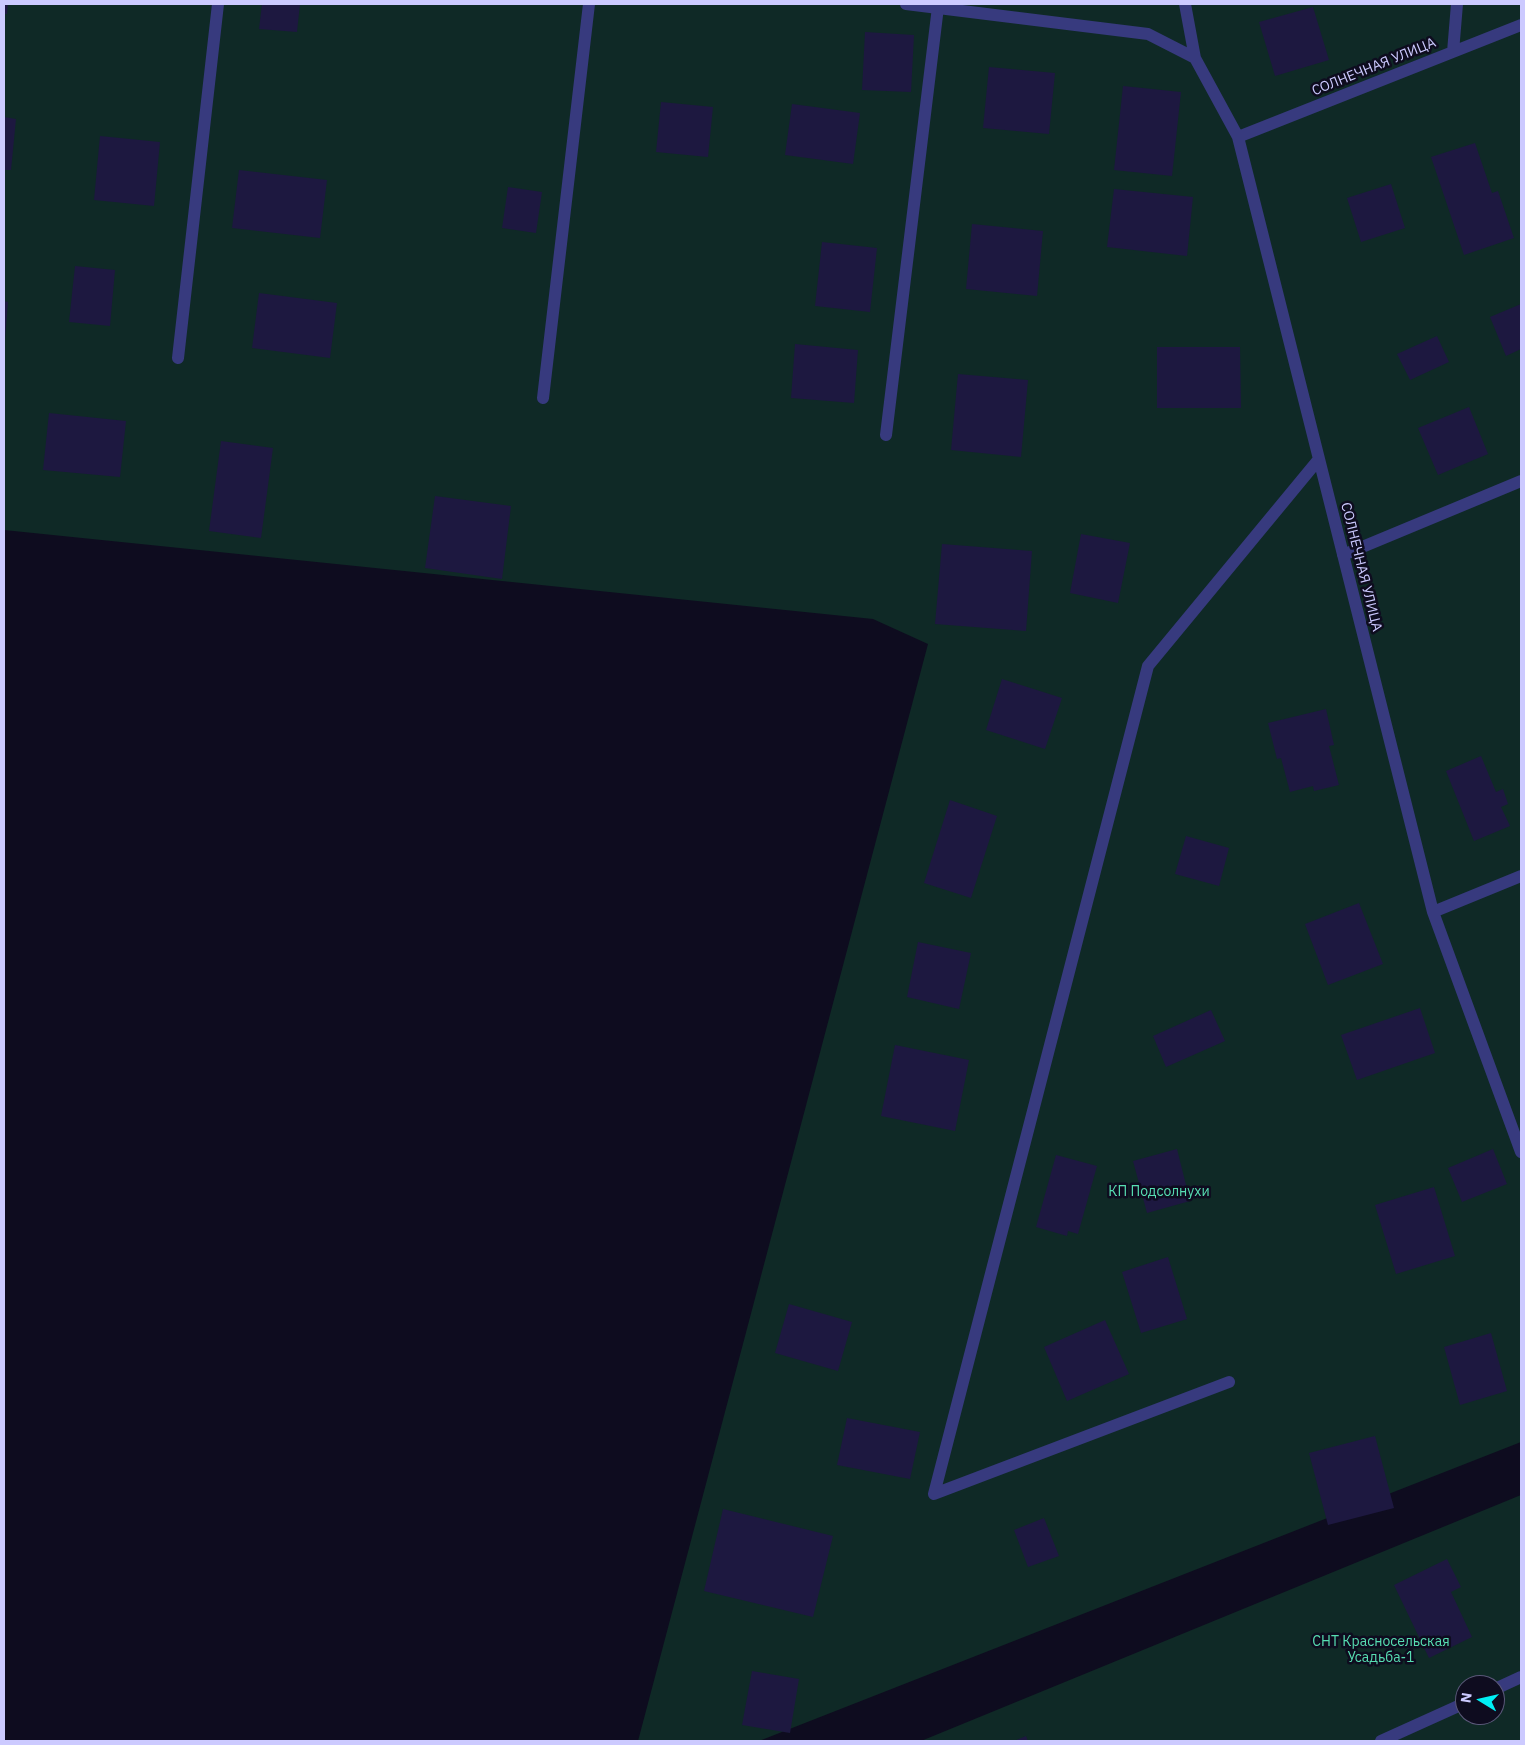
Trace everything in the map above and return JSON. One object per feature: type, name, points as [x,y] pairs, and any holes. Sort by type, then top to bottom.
[{"type":"street","points":[[178,358],[218,4]]},
{"type":"street","points":[[543,398],[589,4]]},
{"type":"street","points":[[906,4],[1148,34],[1195,58]]},
{"type":"street","name":"СОЛНЕЧНАЯ УЛИЦА","points":[[1184,4],[1195,58],[1238,137],[1433,912],[1521,1152]]},
{"type":"street","points":[[1453,52],[1457,4]]},
{"type":"street","points":[[886,435],[938,7]]},
{"type":"street","name":"СОЛНЕЧНАЯ УЛИЦА","points":[[1238,137],[1521,25]]},
{"type":"street","points":[[1229,1382],[934,1494],[1148,666],[1319,459]]},
{"type":"street","points":[[1343,556],[1521,481]]},
{"type":"street","points":[[1433,912],[1521,876]]},
{"type":"street","points":[[1505,1684],[1521,1677]]},
{"type":"street","points":[[1381,1741],[1455,1708]]},
{"type":"green space","name":"КП Подсолнухи","points":[[4,4],[1521,4],[1521,1442],[759,1741],[638,1741],[928,644],[873,619],[4,530]]},
{"type":"green space","name":"СНТ Красносельская Усадьба-1","points":[[1521,1495],[1521,1741],[921,1741]]},
{"type":"building","points":[[4,4],[8,4],[7,14],[4,14]]},
{"type":"building","points":[[262,4],[300,4],[297,32],[259,29]]},
{"type":"building","points":[[1313,7],[1329,60],[1275,76],[1259,22]]},
{"type":"building","points":[[865,32],[914,35],[911,92],[862,90]]},
{"type":"building","points":[[989,67],[1055,73],[1049,134],[983,128]]},
{"type":"building","points":[[1123,86],[1181,92],[1172,176],[1114,170]]},
{"type":"building","points":[[661,102],[713,107],[708,157],[656,152]]},
{"type":"building","points":[[792,104],[860,113],[853,164],[785,155]]},
{"type":"building","points":[[4,117],[16,119],[11,170],[4,170]]},
{"type":"building","points":[[100,136],[160,142],[154,206],[94,200]]},
{"type":"building","points":[[1475,143],[1492,193],[1498,191],[1514,238],[1464,255],[1431,157]]},
{"type":"building","points":[[239,170],[327,180],[320,238],[232,228]]},
{"type":"building","points":[[1391,184],[1405,228],[1361,242],[1347,198]]},
{"type":"building","points":[[508,187],[542,192],[536,233],[502,228]]},
{"type":"building","points":[[1114,189],[1193,197],[1187,256],[1107,247]]},
{"type":"building","points":[[972,224],[1043,231],[1037,296],[966,289]]},
{"type":"building","points":[[822,242],[877,248],[870,312],[815,306]]},
{"type":"building","points":[[75,266],[115,270],[110,326],[69,322]]},
{"type":"building","points":[[259,293],[337,303],[330,358],[252,348]]},
{"type":"building","points":[[4,301],[8,302],[5,339],[4,339]]},
{"type":"building","points":[[1521,304],[1521,349],[1506,356],[1490,317]]},
{"type":"building","points":[[1437,336],[1449,362],[1410,380],[1397,354]]},
{"type":"building","points":[[795,344],[858,350],[854,403],[791,398]]},
{"type":"building","points":[[1157,347],[1240,347],[1241,408],[1157,408]]},
{"type":"building","points":[[958,374],[1028,380],[1021,457],[951,450]]},
{"type":"building","points":[[1469,407],[1488,454],[1438,475],[1418,428]]},
{"type":"building","points":[[49,413],[126,421],[120,477],[43,470]]},
{"type":"building","points":[[221,441],[273,448],[261,538],[209,531]]},
{"type":"building","points":[[435,496],[511,506],[502,579],[425,568]]},
{"type":"building","points":[[1081,534],[1130,543],[1118,603],[1070,593]]},
{"type":"building","points":[[942,544],[1032,551],[1026,631],[935,624]]},
{"type":"building","points":[[1002,679],[1062,698],[1045,749],[986,730]]},
{"type":"building","points":[[1326,709],[1334,745],[1329,746],[1339,785],[1314,791],[1313,786],[1290,792],[1281,758],[1277,759],[1268,723]]},
{"type":"building","points":[[1481,756],[1496,792],[1503,789],[1508,804],[1501,807],[1510,826],[1474,841],[1446,771]]},
{"type":"building","points":[[950,800],[997,816],[971,898],[924,883]]},
{"type":"building","points":[[1186,836],[1229,848],[1219,886],[1175,874]]},
{"type":"building","points":[[1359,903],[1383,964],[1328,985],[1305,924]]},
{"type":"building","points":[[918,942],[971,953],[959,1009],[907,997]]},
{"type":"building","points":[[1420,1008],[1435,1053],[1357,1080],[1341,1035]]},
{"type":"building","points":[[1211,1010],[1225,1041],[1166,1067],[1153,1036]]},
{"type":"building","points":[[895,1045],[969,1060],[955,1131],[881,1116]]},
{"type":"building","points":[[1177,1149],[1190,1201],[1147,1213],[1133,1161]]},
{"type":"building","points":[[1493,1149],[1507,1184],[1462,1202],[1448,1168]]},
{"type":"building","points":[[1056,1155],[1097,1166],[1078,1234],[1068,1231],[1067,1236],[1036,1227]]},
{"type":"building","points":[[1434,1187],[1455,1256],[1396,1274],[1375,1205]]},
{"type":"building","points":[[1168,1257],[1187,1319],[1141,1333],[1122,1272]]},
{"type":"building","points":[[789,1304],[852,1322],[838,1371],[775,1353]]},
{"type":"building","points":[[1105,1320],[1129,1374],[1067,1401],[1044,1347]]},
{"type":"building","points":[[1491,1333],[1507,1391],[1460,1405],[1444,1347]]},
{"type":"building","points":[[847,1418],[920,1432],[910,1479],[837,1465]]},
{"type":"building","points":[[1375,1436],[1394,1508],[1328,1525],[1309,1453]]},
{"type":"building","points":[[723,1509],[833,1536],[813,1617],[704,1591]]},
{"type":"building","points":[[1044,1518],[1059,1556],[1028,1567],[1014,1530]]},
{"type":"building","points":[[1447,1559],[1461,1587],[1451,1592],[1472,1637],[1429,1658],[1394,1585]]},
{"type":"building","points":[[752,1671],[799,1679],[790,1733],[742,1725]]},
{"type":"building","points":[[1026,1736],[1028,1741],[1014,1741]]}]
